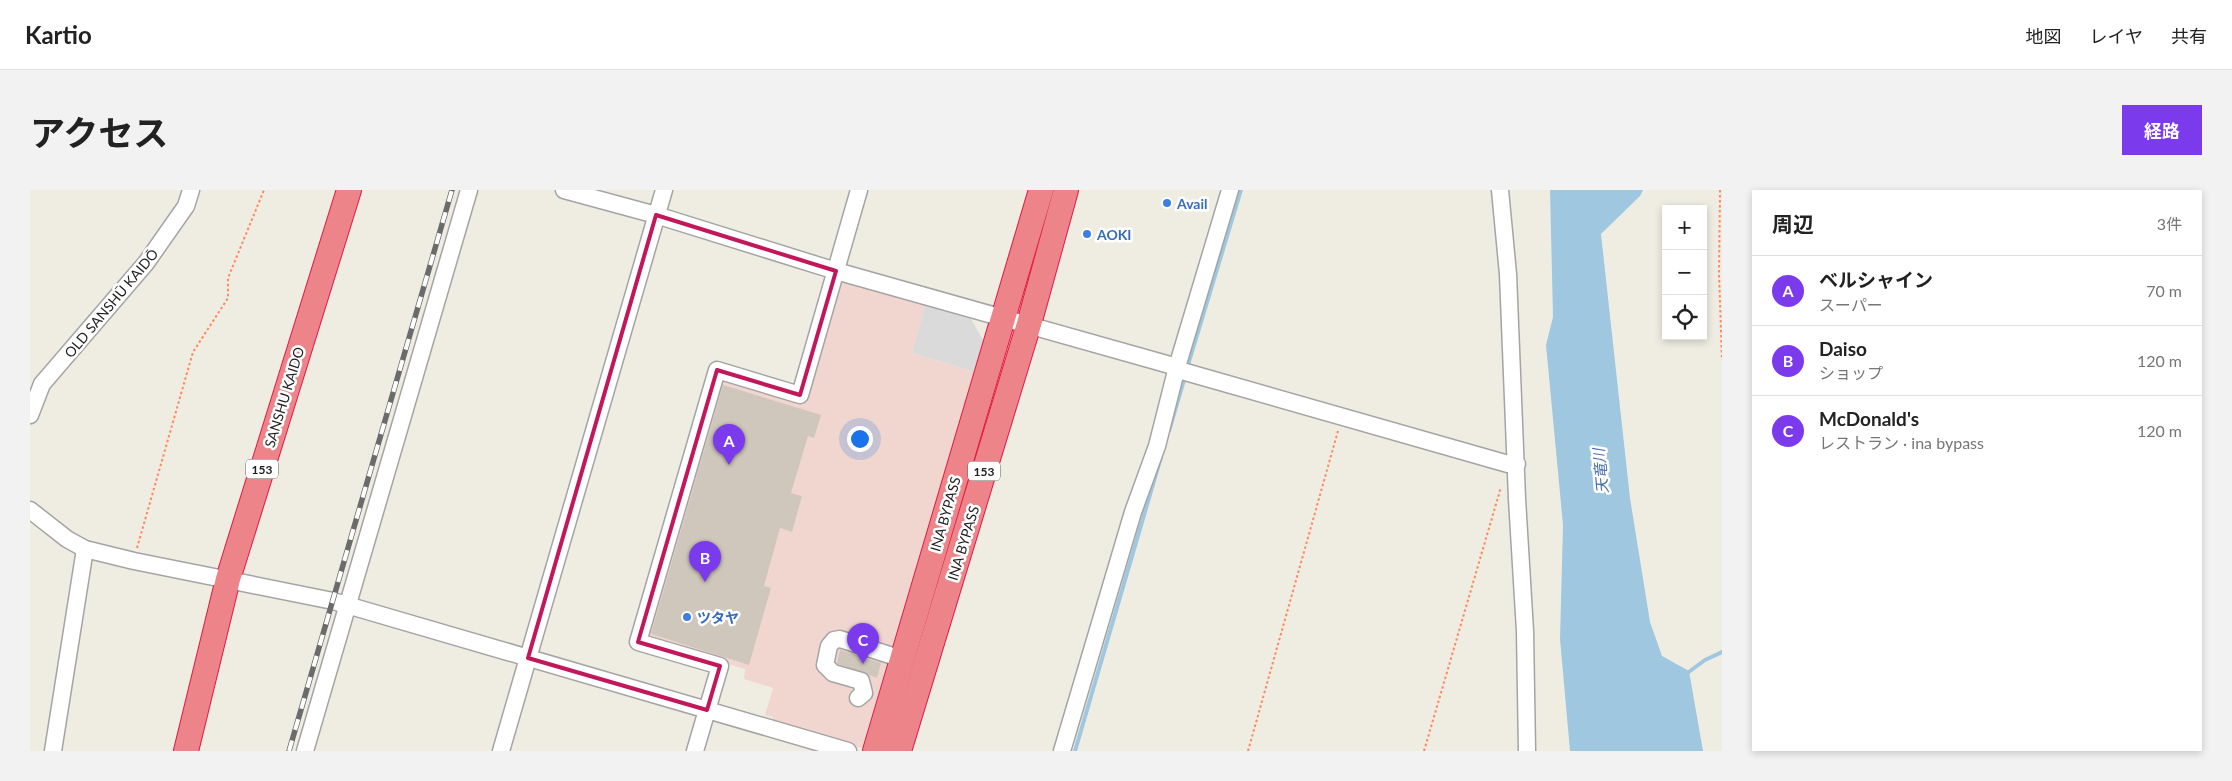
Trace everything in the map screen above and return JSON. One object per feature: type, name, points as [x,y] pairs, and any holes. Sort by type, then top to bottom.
[{"type":"highway","name":"SANSHU KAIDO","points":[[186,751],[228,579],[349,190]]},
{"type":"highway","name":"INA BYPASS","points":[[875,751],[1041,190]]},
{"type":"highway","name":"INA BYPASS","points":[[899,751],[1029,324],[1066,190]]},
{"type":"street","name":"OLD SANSHŪ KAIDŌ","points":[[30,415],[42,384],[146,263],[186,206],[191,190]]},
{"type":"street","points":[[305,751],[468,190]]},
{"type":"street","points":[[564,190],[656,215],[836,271],[1177,366],[1182,371],[1512,464]]},
{"type":"street","points":[[501,751],[664,190]]},
{"type":"street","points":[[695,751],[720,666],[638,642],[717,370],[800,395],[859,190]]},
{"type":"street","points":[[1062,751],[1132,512],[1156,446],[1177,366],[1230,190]]},
{"type":"street","points":[[1500,190],[1508,274],[1512,464],[1525,631],[1527,751]]},
{"type":"street","points":[[30,510],[67,539],[86,549],[134,561],[228,579],[348,606],[848,751]]},
{"type":"street","points":[[53,751],[86,549]]},
{"type":"street","points":[[858,698],[864,693],[861,681],[833,672],[825,666],[829,646],[834,640],[840,639],[902,659]]},
{"type":"path","points":[[134,561],[193,352],[228,298],[228,278],[264,190]]},
{"type":"path","points":[[1720,190],[1718,274],[1722,359]]},
{"type":"path","points":[[1718,274],[1722,275]]},
{"type":"path","points":[[1248,751],[1343,416]]},
{"type":"path","points":[[1424,751],[1512,464]]},
{"type":"highlighted area","points":[[656,215],[836,271],[800,395],[717,370],[638,642],[720,666],[707,710],[528,658]]},
{"type":"shaded area","points":[[843,279],[925,304],[912,353],[974,372],[862,748],[771,722],[773,717],[765,715],[773,688],[744,679],[745,669],[653,641],[647,637],[719,383],[728,379],[807,402]]},
{"type":"shaded area","points":[[925,304],[971,319],[983,340],[974,372],[912,353]]},
{"type":"water","name":"天竜川","points":[[1550,190],[1643,190],[1640,196],[1601,234],[1630,498],[1650,622],[1662,656],[1689,671],[1703,751],[1570,751],[1560,639],[1563,525],[1546,345],[1553,317]]},
{"type":"building","points":[[723,385],[821,415],[814,438],[808,436],[791,493],[802,496],[792,532],[780,528],[764,586],[771,588],[749,665],[651,634]]},
{"type":"building","points":[[840,650],[881,663],[877,678],[838,664]]},
{"type":"waterway","points":[[1188,365],[1241,190]]},
{"type":"waterway","points":[[1169,431],[1184,380]]},
{"type":"waterway","points":[[1075,751],[1161,457]]},
{"type":"waterway","points":[[1686,674],[1705,660],[1722,652]]},
{"type":"railway","points":[[289,751],[452,190]]},
{"type":"place","name":"Avail","points":[[1167,203]]},
{"type":"place","name":"AOKI","points":[[1087,234]]},
{"type":"place","name":"ベルシャイン","points":[[729,465]]},
{"type":"place","name":"Daiso","points":[[705,582]]},
{"type":"place","name":"ツタヤ","points":[[687,617]]},
{"type":"place","name":"McDonald's","points":[[863,664]]}]
